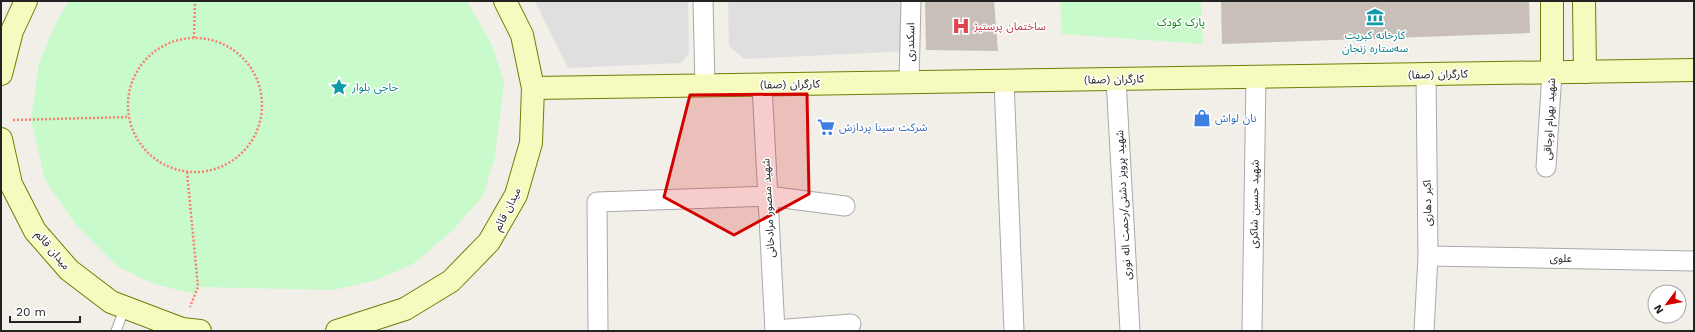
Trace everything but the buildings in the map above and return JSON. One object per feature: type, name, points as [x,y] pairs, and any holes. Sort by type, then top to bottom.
[{"type":"main road","points":[[1,74],[12,31],[26,1]]},
{"type":"main road","name":"میدان قائم","points":[[337,331],[405,309],[451,281],[489,242],[516,195],[531,143],[533,88],[522,35],[505,1]]},
{"type":"main road","points":[[1552,1],[1552,72]]},
{"type":"main road","points":[[1584,1],[1585,72]]},
{"type":"main road","name":"کارگران (صفا)","points":[[533,88],[1694,70]]},
{"type":"main road","name":"میدان قائم","points":[[5,130],[6,184],[35,231],[69,270],[111,302],[189,330]]},
{"type":"street","points":[[703,1],[705,86]]},
{"type":"street","name":"اسکندری","points":[[910,82],[911,1]]},
{"type":"street","name":"شهید بهرام اوجاقی","points":[[1546,167],[1552,72]]},
{"type":"street","name":"اکبر دهاری","points":[[1424,331],[1428,256],[1426,74]]},
{"type":"street","name":"شهید حسین شاکری","points":[[1252,331],[1256,76]]},
{"type":"street","name":"شهید پرویز دشتی/رحمت اله نوری","points":[[1116,79],[1130,331]]},
{"type":"street","points":[[1004,81],[1014,331]]},
{"type":"street","name":"شهید منصور مرادخانی","points":[[762,85],[775,330]]},
{"type":"street","points":[[598,331],[597,202],[768,196],[845,206]]},
{"type":"street","name":"علوی","points":[[1428,256],[1694,260]]},
{"type":"street","points":[[775,330],[851,324]]},
{"type":"lane","points":[[116,331],[126,308]]},
{"type":"path","points":[[194,38],[195,1]]},
{"type":"path","points":[[194,38],[217,42],[238,53],[253,71],[261,93],[262,114],[256,134],[244,152],[228,164],[208,172],[187,172],[166,166],[149,154],[136,137],[129,117],[129,94],[136,72],[152,54],[171,42],[194,38]]},
{"type":"path","points":[[5,130],[129,117]]},
{"type":"path","points":[[187,172],[198,287],[189,330]]},
{"type":"highlighted area","points":[[807,94],[809,194],[734,235],[664,197],[690,95]]},
{"type":"shaded area","points":[[535,1],[688,1],[689,54],[681,63],[568,68]]},
{"type":"shaded area","points":[[728,1],[908,1],[909,51],[744,59],[729,46]]},
{"type":"green space","points":[[69,1],[467,1],[492,45],[504,82],[495,156],[483,196],[452,231],[413,264],[374,281],[333,290],[199,287],[195,294],[154,284],[117,266],[76,225],[45,180],[31,120],[39,63],[56,23]]},
{"type":"green space","name":"پارک کودک","points":[[1060,1],[1201,1],[1203,44],[1062,34]]},
{"type":"place","name":"کارخانه کبریت سه‌ستاره زنجان","points":[[1375,17]]},
{"type":"place","name":"ساختمان پرستیژ","points":[[961,26]]},
{"type":"place","name":"حاجی بلوار","points":[[339,87]]},
{"type":"place","name":"نان لواش","points":[[1202,118]]},
{"type":"place","name":"شرکت سینا پردازش","points":[[826,127]]}]
